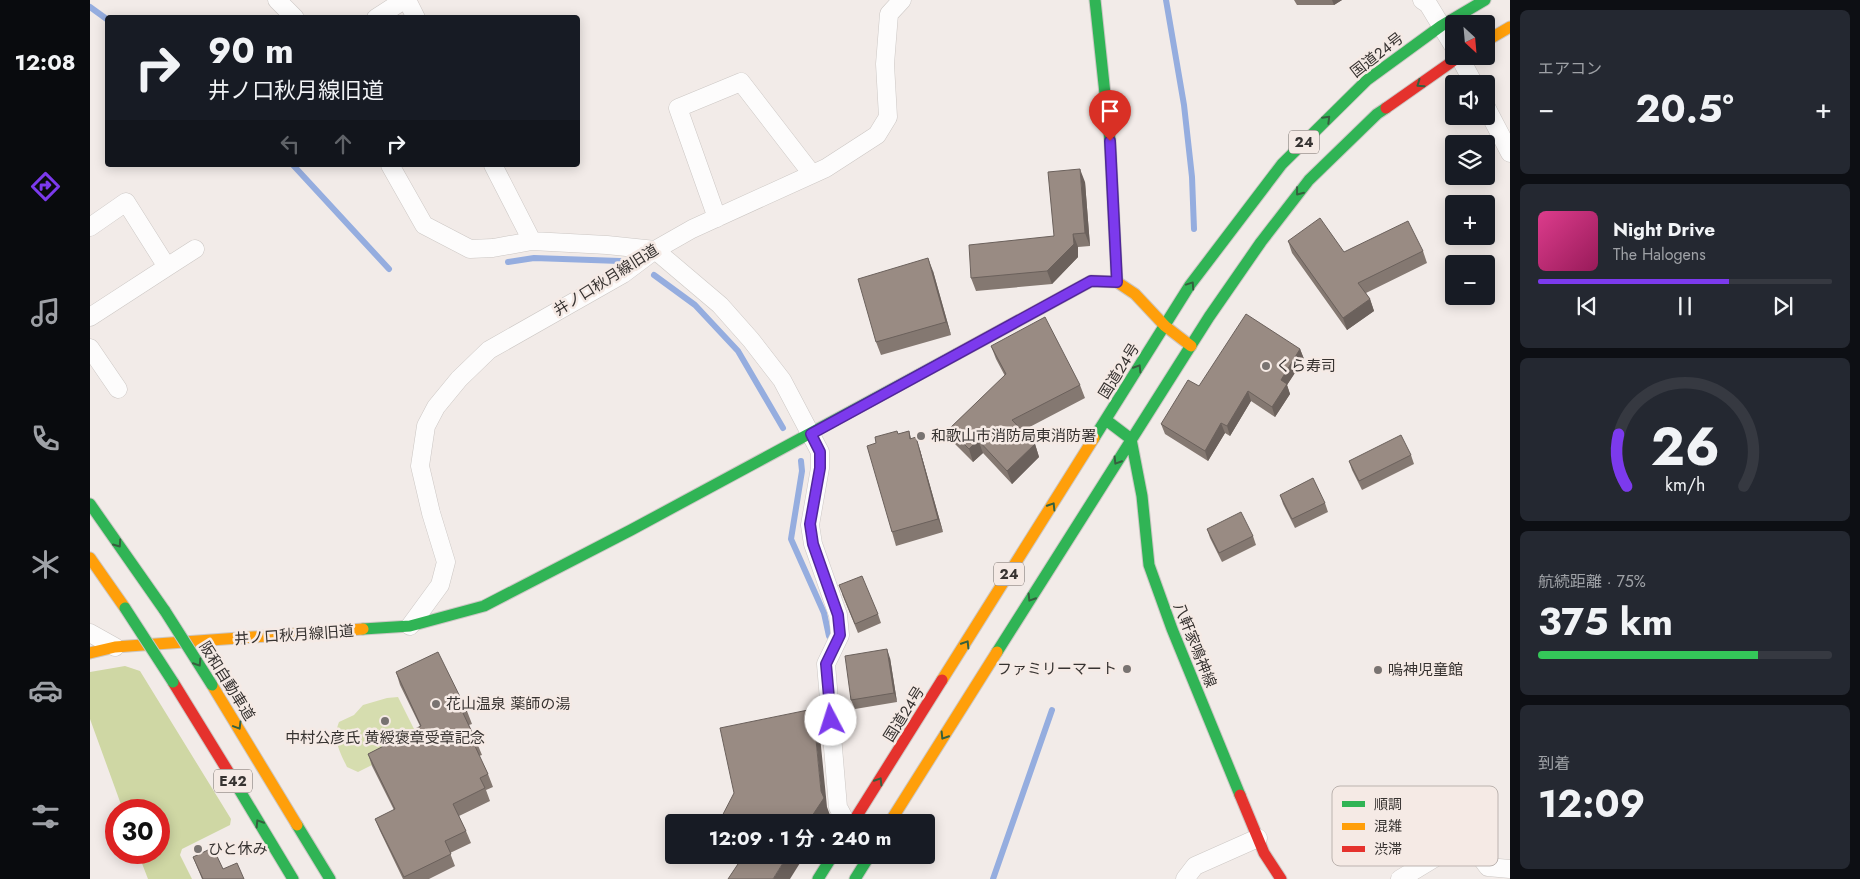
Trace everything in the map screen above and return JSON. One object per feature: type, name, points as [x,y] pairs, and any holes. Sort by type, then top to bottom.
[{"type":"main road","points":[[1095,0],[1110,141],[1117,282],[1135,294],[1165,326],[1191,346]]},
{"type":"main road","name":"国道24号","points":[[858,814],[1190,285],[1282,164],[1367,80],[1441,26],[1485,0]]},
{"type":"main road","points":[[1495,36],[1510,27]]},
{"type":"main road","name":"24","points":[[895,814],[1131,439],[1261,242],[1309,180],[1377,114],[1447,65]]},
{"type":"main road","name":"井ノ口秋月線旧道","points":[[90,653],[115,647],[410,626],[484,606],[811,434],[1091,281],[1117,282]]},
{"type":"main road","points":[[1106,420],[1131,439]]},
{"type":"main road","name":"八軒家鳴神線","points":[[1131,439],[1142,496],[1149,565],[1172,629],[1258,838],[1264,852],[1281,879]]},
{"type":"main road","name":"阪和自動車道","points":[[90,504],[166,611],[330,879]]},
{"type":"main road","name":"E42","points":[[90,558],[125,608],[172,682],[293,879]]},
{"type":"main road","points":[[818,879],[827,864]]},
{"type":"street","points":[[277,0],[292,15]]},
{"type":"street","points":[[381,15],[406,0],[414,15]]},
{"type":"street","name":"井ノ口秋月線旧道","points":[[410,626],[440,585],[446,562],[431,513],[420,466],[426,426],[436,407],[459,379],[489,350],[623,274],[655,250],[692,229],[826,168],[877,135],[888,117],[885,64],[889,14],[902,0]]},
{"type":"street","points":[[1422,0],[1428,4],[1445,32]]},
{"type":"street","points":[[717,218],[678,108],[741,82],[812,174]]},
{"type":"street","points":[[1495,124],[1510,152]]},
{"type":"street","points":[[391,167],[424,225],[470,249],[493,248],[532,241],[655,250],[720,305],[751,340],[782,380],[820,452],[820,468],[810,524],[813,544],[838,615],[840,635],[826,664],[838,807],[842,814]]},
{"type":"street","points":[[494,167],[532,241]]},
{"type":"street","points":[[90,227],[126,202],[166,267]]},
{"type":"street","points":[[90,317],[195,248]]},
{"type":"street","points":[[90,348],[118,389]]},
{"type":"street","points":[[90,633],[115,647]]},
{"type":"street","points":[[1185,879],[1194,866],[1258,838]]},
{"type":"street","points":[[1401,879],[1423,866]]},
{"type":"street","points":[[1488,866],[1510,869]]},
{"type":"green space","points":[[125,666],[140,671],[231,819],[230,825],[182,849],[180,855],[192,879],[148,879],[142,864],[170,864],[170,799],[119,799],[90,719],[90,672]]},
{"type":"green space","points":[[398,697],[417,735],[416,743],[358,772],[347,767],[337,740],[336,734],[339,722],[354,715],[363,705]]},
{"type":"building","points":[[1080,169],[1085,233],[1073,234],[1074,244],[1047,271],[971,278],[969,245],[1054,236],[1048,172]]},
{"type":"building","points":[[1320,218],[1344,252],[1408,221],[1423,251],[1358,283],[1370,299],[1343,318],[1288,241]]},
{"type":"building","points":[[928,258],[946,322],[876,342],[858,279]]},
{"type":"building","points":[[1246,314],[1300,349],[1281,380],[1287,384],[1272,407],[1248,391],[1227,426],[1221,423],[1205,451],[1161,424],[1188,380],[1199,386]]},
{"type":"building","points":[[1045,317],[1080,385],[1012,420],[1035,444],[1007,471],[978,440],[969,449],[949,429],[1006,374],[991,346]]},
{"type":"building","points":[[897,431],[898,434],[909,431],[910,439],[916,437],[938,519],[892,532],[867,446],[876,443],[875,437]]},
{"type":"building","points":[[1401,435],[1411,455],[1359,481],[1349,461]]},
{"type":"building","points":[[1313,478],[1325,503],[1292,519],[1280,495]]},
{"type":"building","points":[[1241,512],[1253,536],[1219,553],[1207,529]]},
{"type":"building","points":[[862,576],[878,614],[855,624],[839,585]]},
{"type":"building","points":[[887,649],[894,693],[851,700],[845,656]]},
{"type":"building","points":[[438,652],[467,711],[463,713],[477,743],[474,744],[488,774],[480,778],[485,788],[453,804],[466,831],[445,841],[451,854],[404,877],[375,819],[395,809],[368,754],[421,726],[396,672]]},
{"type":"building","points":[[813,709],[821,791],[824,798],[813,814],[723,814],[734,793],[720,728]]},
{"type":"building","points":[[208,850],[210,854],[215,852],[223,869],[237,863],[244,879],[203,879],[193,857]]},
{"type":"building","points":[[738,864],[782,864],[773,879],[728,879]]},
{"type":"waterway","points":[[1166,0],[1184,105],[1192,177],[1194,229]]},
{"type":"waterway","points":[[90,7],[105,18]]},
{"type":"waterway","points":[[295,167],[389,269]]},
{"type":"waterway","points":[[508,262],[534,258],[620,261]]},
{"type":"waterway","points":[[654,275],[695,305],[738,351],[783,428]]},
{"type":"waterway","points":[[801,461],[802,471],[791,539],[824,613],[829,636]]},
{"type":"waterway","points":[[993,879],[1052,710]]},
{"type":"traffic: fast","points":[[1095,0],[1110,141],[1117,282]]},
{"type":"traffic: fast","points":[[1094,438],[1190,285],[1282,164],[1367,80],[1441,26],[1485,0]]},
{"type":"traffic: fast","points":[[997,652],[1209,317],[1261,242],[1309,180],[1377,114],[1386,108]]},
{"type":"traffic: fast","points":[[363,629],[410,626],[484,606],[631,530],[957,354]]},
{"type":"traffic: fast","points":[[1106,420],[1131,439],[1142,496],[1149,565],[1172,629],[1240,795]]},
{"type":"traffic: fast","points":[[90,504],[165,611]]},
{"type":"traffic: fast","points":[[125,608],[173,682]]},
{"type":"traffic: fast","points":[[165,611],[212,685]]},
{"type":"traffic: fast","points":[[237,786],[293,879]]},
{"type":"traffic: fast","points":[[297,825],[330,879]]},
{"type":"traffic: fast","points":[[818,879],[827,864]]},
{"type":"traffic: fast","points":[[855,879],[864,864]]},
{"type":"traffic: slow","points":[[1495,36],[1510,27]]},
{"type":"traffic: slow","points":[[957,354],[1091,281],[1117,282]]},
{"type":"traffic: slow","points":[[1117,282],[1135,294],[1165,326],[1191,346]]},
{"type":"traffic: slow","points":[[942,680],[1094,438]]},
{"type":"traffic: slow","points":[[90,558],[125,608]]},
{"type":"traffic: slow","points":[[90,653],[115,647],[363,629]]},
{"type":"traffic: slow","points":[[895,814],[997,652]]},
{"type":"traffic: slow","points":[[212,685],[297,825]]},
{"type":"traffic: jam","points":[[1386,108],[1447,65]]},
{"type":"traffic: jam","points":[[858,814],[942,680]]},
{"type":"traffic: jam","points":[[173,682],[237,786]]},
{"type":"traffic: jam","points":[[1240,795],[1264,853],[1281,879]]},
{"type":"place","name":"くら寿司","points":[[1266,366]]},
{"type":"place","name":"和歌山市消防局東消防署","points":[[921,436]]},
{"type":"place","name":"ファミリーマート","points":[[1127,669]]},
{"type":"place","name":"嗚神児童館","points":[[1378,670]]},
{"type":"place","name":"花山温泉 薬師の湯","points":[[436,704]]},
{"type":"place","name":"中村公彦氏 黄綬褒章受章記念","points":[[385,721]]},
{"type":"place","name":"ひと休み","points":[[198,849]]},
{"type":"route","points":[[831,720],[826,664],[840,635],[838,615],[813,544],[810,524],[820,468],[820,452],[811,434],[1091,281],[1117,282],[1110,141]]}]
